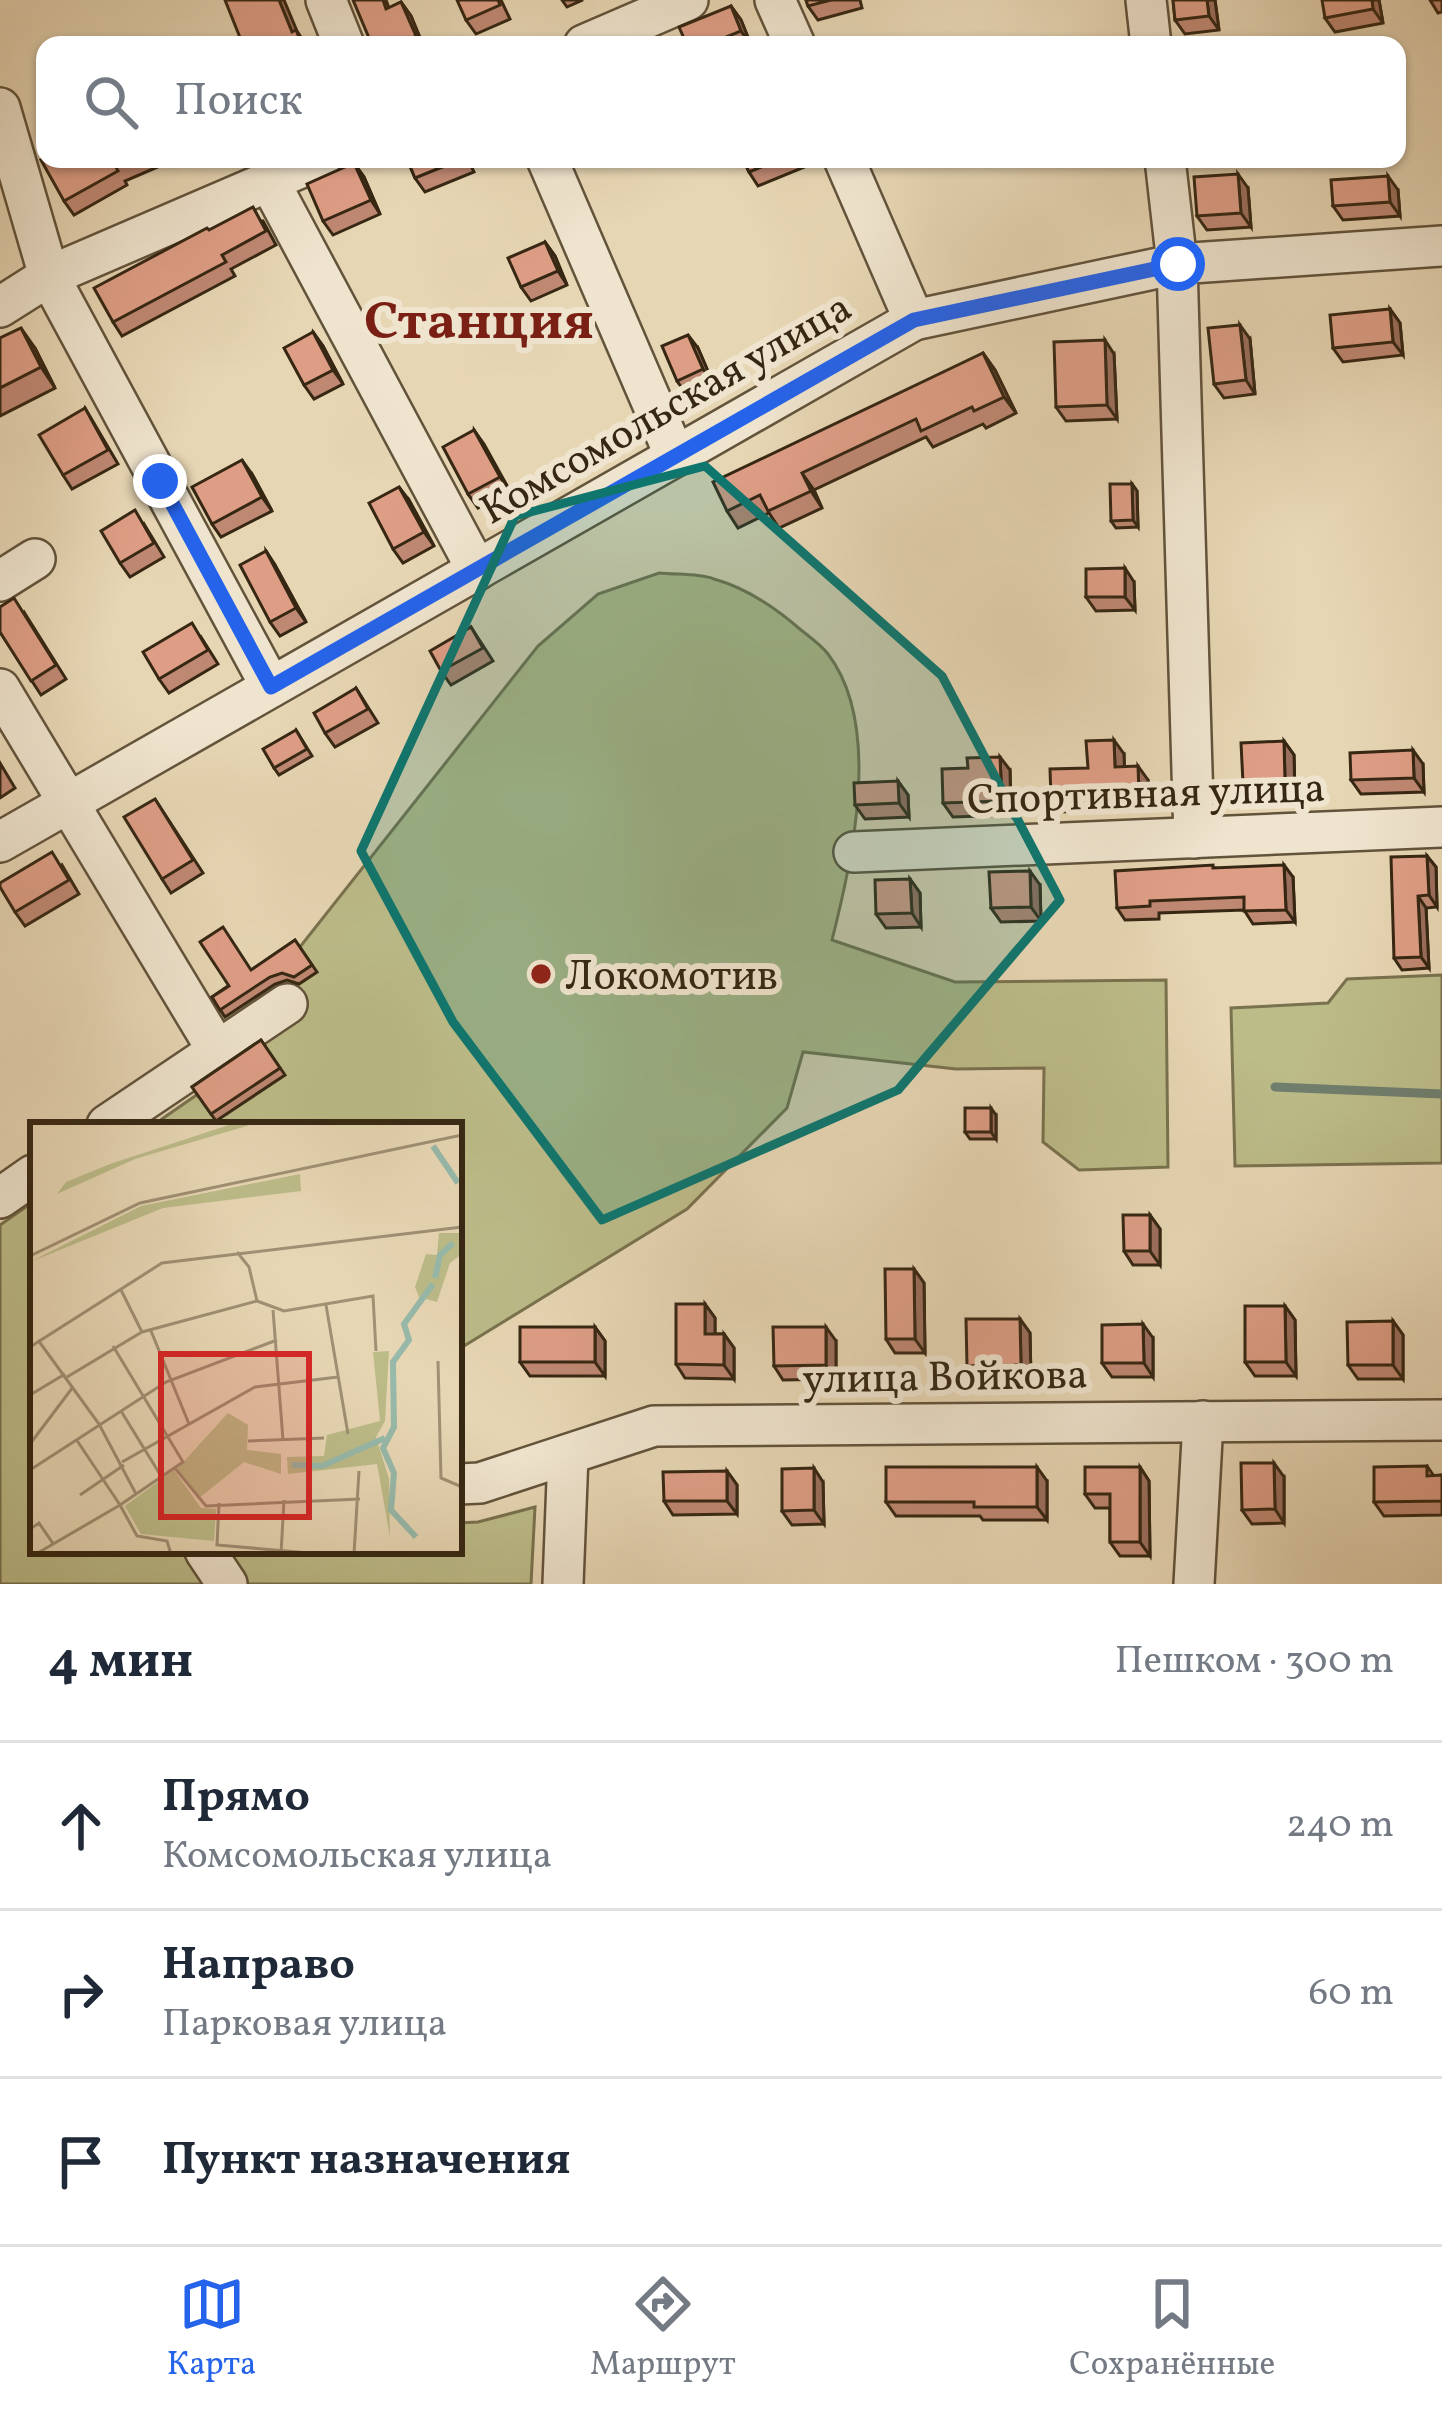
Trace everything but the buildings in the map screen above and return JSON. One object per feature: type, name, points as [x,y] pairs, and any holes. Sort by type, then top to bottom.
[{"type":"street","points":[[326,0],[340,36]]},
{"type":"street","points":[[605,36],[688,0]]},
{"type":"street","points":[[775,0],[791,36]]},
{"type":"street","points":[[1146,0],[1150,36]]},
{"type":"street","points":[[0,108],[49,276],[271,687]]},
{"type":"street","points":[[0,307],[49,276],[301,168]]},
{"type":"street","points":[[551,168],[675,456]]},
{"type":"street","points":[[848,168],[914,320]]},
{"type":"street","points":[[1166,168],[1178,264],[1194,838]]},
{"type":"street","points":[[269,182],[477,570]]},
{"type":"street","name":"Комсомольская улица","points":[[0,842],[914,320],[1178,264],[1442,246]]},
{"type":"street","points":[[0,581],[35,559]]},
{"type":"street","points":[[0,689],[217,1050]]},
{"type":"street","name":"Спортивная улица","points":[[854,852],[1442,827]]},
{"type":"street","points":[[129,1119],[217,1050],[287,1004]]},
{"type":"street","name":"улица Войкова","points":[[462,1484],[480,1483],[654,1426],[1442,1420]]},
{"type":"street","points":[[1193,1584],[1203,1421]]},
{"type":"street","points":[[562,1584],[568,1456]]},
{"type":"street","points":[[207,1554],[227,1584]]},
{"type":"highlighted area","points":[[705,466],[942,676],[1060,900],[898,1090],[602,1220],[453,1022],[361,851],[515,516]]},
{"type":"green space","name":"Локомотив","points":[[659,573],[708,577],[760,600],[828,654],[845,684],[859,755],[854,833],[832,940],[955,982],[1166,980],[1168,1167],[1079,1170],[1043,1142],[1044,1068],[956,1069],[803,1052],[787,1108],[687,1209],[462,1347],[462,1122],[164,1122],[162,1119],[254,1055],[229,1032],[212,1007],[300,947],[538,646],[598,594]]},
{"type":"green space","points":[[1442,975],[1442,1163],[1235,1166],[1231,1008],[1328,1003],[1347,979]]},
{"type":"green space","points":[[30,1204],[30,1554],[462,1554],[462,1523],[535,1507],[531,1584],[0,1584],[0,1225]]},
{"type":"waterway","points":[[1275,1087],[1442,1094]]},
{"type":"place","name":"Локомотив","points":[[541,974]]},
{"type":"district","name":"Станция","points":[[479,319]]},
{"type":"route","points":[[160,481],[271,687],[914,320],[1178,264]]}]
